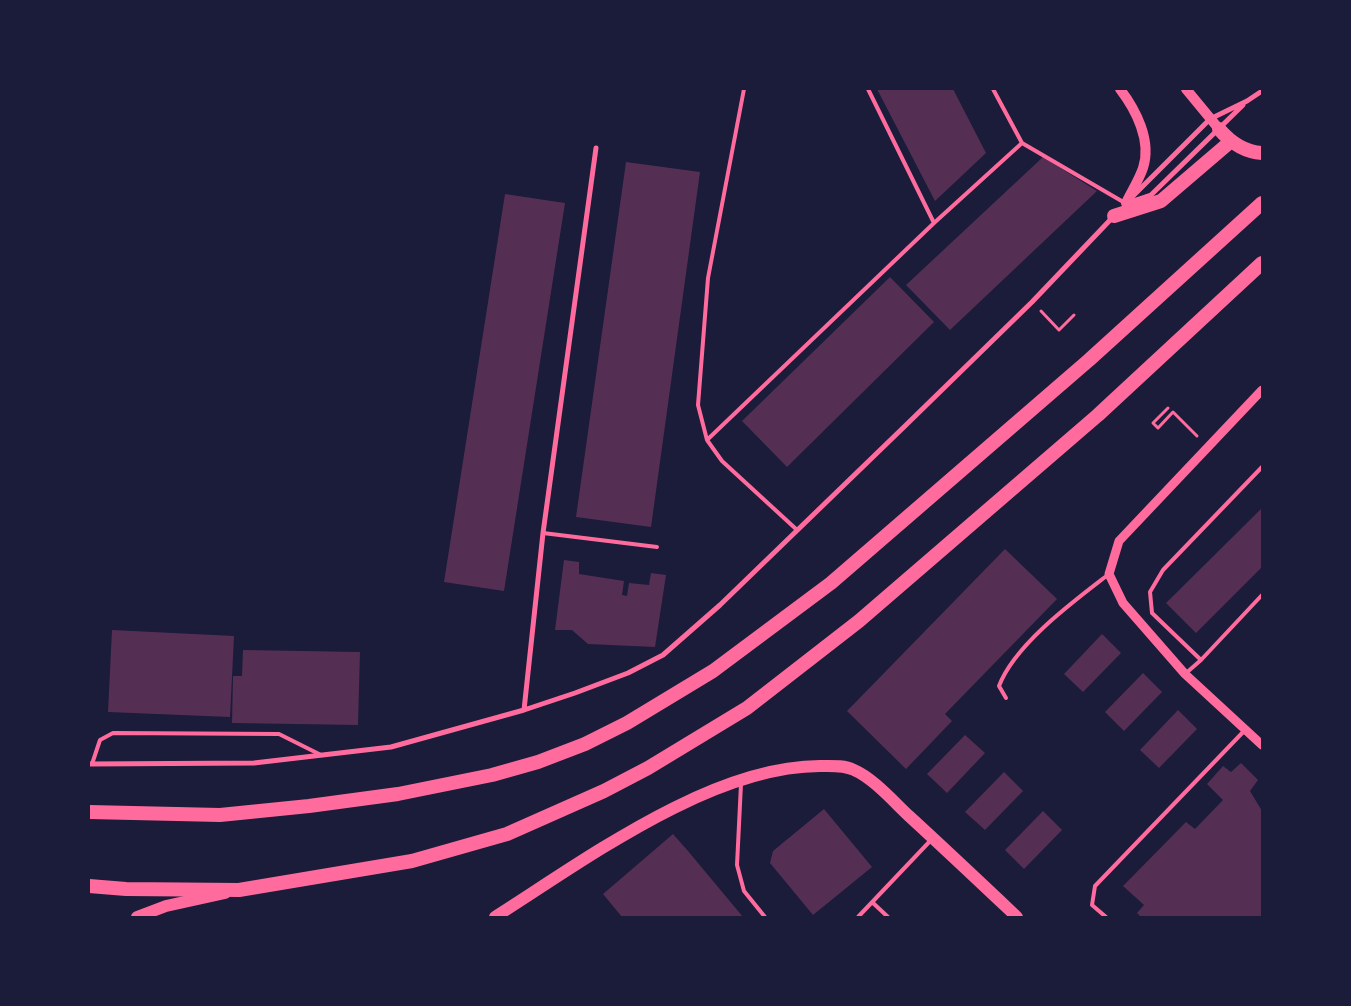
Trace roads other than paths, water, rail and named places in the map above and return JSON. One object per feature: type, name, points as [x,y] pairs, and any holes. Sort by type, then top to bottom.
[{"type":"highway","points":[[1215,124],[1230,142],[1252,152],[1262,153]]},
{"type":"highway","points":[[1114,216],[1161,201],[1230,142]]},
{"type":"highway","points":[[89,812],[220,815],[309,806],[407,792],[492,775],[538,762],[585,744],[627,723],[713,671],[831,582],[1089,360],[1262,202]]},
{"type":"highway","points":[[89,886],[126,889],[239,890],[412,860],[508,834],[604,791],[712,731],[794,673],[922,568],[1098,415],[1262,263]]},
{"type":"main road","points":[[1120,89],[1138,118],[1143,132],[1144,151],[1143,167],[1126,203]]},
{"type":"main road","points":[[1186,89],[1215,124]]},
{"type":"main road","points":[[494,917],[654,820],[712,789],[741,779],[785,769],[810,766],[837,766],[854,770],[890,798],[1017,917]]},
{"type":"main road","points":[[137,917],[166,906],[239,890]]},
{"type":"street","points":[[90,764],[254,763],[391,746],[524,710],[628,673],[663,654],[720,605],[796,529],[1032,302],[1126,203],[1215,124],[1262,91]]},
{"type":"street","points":[[1126,203],[1151,195],[1215,124],[1247,101]]},
{"type":"street","points":[[524,710],[543,533],[596,148]]},
{"type":"street","points":[[1262,390],[1119,541],[1109,574],[1123,603],[1185,674],[1262,745]]},
{"type":"lane","points":[[744,89],[708,278],[698,405],[707,440],[722,460],[796,529]]},
{"type":"lane","points":[[868,89],[934,223]]},
{"type":"lane","points":[[993,89],[1022,144],[1126,203]]},
{"type":"lane","points":[[707,440],[934,223],[1022,144]]},
{"type":"lane","points":[[1201,660],[1152,613],[1150,592],[1163,570],[1262,467]]},
{"type":"lane","points":[[543,533],[657,547]]},
{"type":"lane","points":[[1006,698],[999,686],[1010,663],[1069,604],[1109,574]]},
{"type":"lane","points":[[1185,674],[1201,660],[1262,595]]},
{"type":"lane","points":[[1106,917],[1092,904],[1095,886],[1246,729]]},
{"type":"lane","points":[[90,764],[100,740],[113,733],[278,734],[321,755]]},
{"type":"lane","points":[[741,779],[737,865],[744,891],[765,917]]},
{"type":"lane","points":[[858,917],[933,838]]},
{"type":"lane","points":[[872,902],[888,917]]}]
